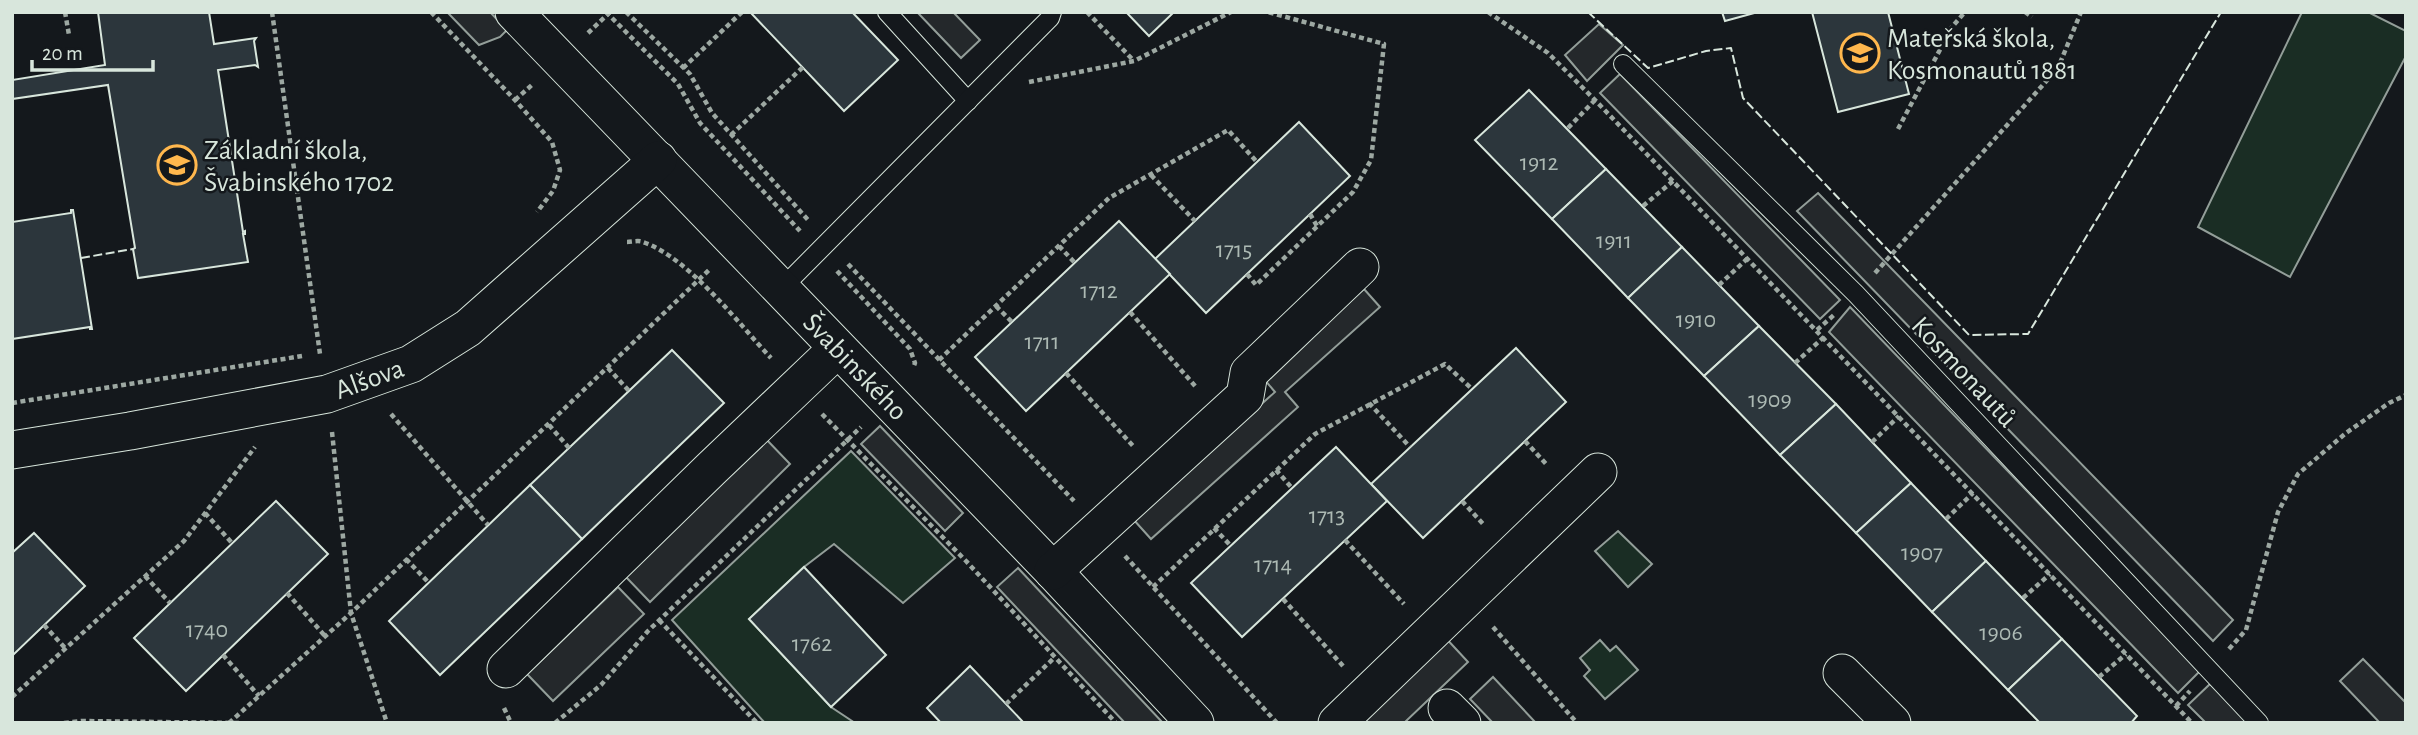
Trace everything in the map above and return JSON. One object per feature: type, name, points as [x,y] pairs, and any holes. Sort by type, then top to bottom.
[{"type":"street","name":"Švabinského","points":[[514,12],[1053,571],[1195,723]]},
{"type":"street","name":"Alšova","points":[[12,450],[327,394],[411,364],[468,328],[658,160]]},
{"type":"street","points":[[1053,571],[1098,527],[1245,396],[1249,373],[1360,267]]},
{"type":"street","points":[[506,669],[837,349]]},
{"type":"street","points":[[1337,723],[1598,472]]},
{"type":"street","points":[[1842,673],[1892,723]]},
{"type":"lane","points":[[887,12],[968,101]]},
{"type":"lane","points":[[781,289],[1050,18],[1052,12]]},
{"type":"lane","name":"Kosmonautů","points":[[1623,64],[1856,294],[2259,723]]},
{"type":"path","points":[[65,12],[69,35]]},
{"type":"path","points":[[272,12],[327,394],[351,613],[387,723]]},
{"type":"path","points":[[431,12],[516,100],[552,142],[560,170],[553,191],[535,214]]},
{"type":"path","points":[[606,12],[678,84],[700,123],[939,360],[1098,527],[1277,723]]},
{"type":"path","points":[[555,723],[601,685],[659,620],[848,441],[888,400],[915,363],[910,349],[712,113],[690,74],[626,12]]},
{"type":"path","points":[[683,68],[741,12]]},
{"type":"path","points":[[1087,12],[1134,61]]},
{"type":"path","points":[[1025,83],[1134,61],[1231,12]]},
{"type":"path","points":[[1247,274],[1256,285],[1353,192],[1371,160],[1384,44],[1268,12]]},
{"type":"path","points":[[1488,12],[1548,53],[1595,100],[2192,723]]},
{"type":"path","points":[[1898,129],[1952,27],[1965,12]]},
{"type":"path","points":[[2025,12],[2032,17]]},
{"type":"path","points":[[1817,330],[1856,294],[2058,68],[2081,12]]},
{"type":"path","points":[[731,135],[803,67]]},
{"type":"path","points":[[1568,128],[1595,100]]},
{"type":"path","points":[[939,360],[1109,198],[1228,130],[1257,162]]},
{"type":"path","points":[[1151,175],[1195,221]]},
{"type":"path","points":[[1643,206],[1673,181]]},
{"type":"path","points":[[1310,214],[1317,226]]},
{"type":"path","points":[[1059,246],[1075,263]]},
{"type":"path","points":[[1719,285],[1748,258]]},
{"type":"path","points":[[230,722],[351,613],[698,279],[848,441],[966,561],[1113,722]]},
{"type":"path","points":[[996,306],[1012,322]]},
{"type":"path","points":[[1129,312],[1223,417]]},
{"type":"path","points":[[1795,363],[1824,337]]},
{"type":"path","points":[[12,402],[332,350]]},
{"type":"path","points":[[1153,587],[1315,433],[1445,364],[1472,390]]},
{"type":"path","points":[[608,368],[629,391]]},
{"type":"path","points":[[1066,373],[1159,473]]},
{"type":"path","points":[[2176,706],[2246,630],[2278,512],[2298,474],[2346,433],[2406,395]]},
{"type":"path","points":[[1369,403],[1410,447]]},
{"type":"path","points":[[391,414],[488,525]]},
{"type":"path","points":[[1872,442],[1899,416]]},
{"type":"path","points":[[549,425],[569,448]]},
{"type":"path","points":[[12,697],[184,541],[262,438]]},
{"type":"path","points":[[1276,470],[1292,488]]},
{"type":"path","points":[[1947,519],[1973,493]]},
{"type":"path","points":[[205,513],[233,543]]},
{"type":"path","points":[[1214,528],[1231,546]]},
{"type":"path","points":[[1345,540],[1431,633]]},
{"type":"path","points":[[406,559],[429,583]]},
{"type":"path","points":[[2023,598],[2050,574]]},
{"type":"path","points":[[145,576],[170,603]]},
{"type":"path","points":[[287,593],[325,635]]},
{"type":"path","points":[[1283,598],[1368,693]]},
{"type":"path","points":[[1467,598],[1577,723]]},
{"type":"path","points":[[659,620],[757,723]]},
{"type":"path","points":[[44,625],[65,648]]},
{"type":"path","points":[[2099,677],[2126,654]]},
{"type":"path","points":[[223,655],[258,696]]},
{"type":"path","points":[[1006,704],[1055,657]]},
{"type":"path","points":[[64,723],[239,723]]},
{"type":"green space","points":[[2302,12],[2368,12],[2406,31],[2406,56],[2290,277],[2198,227]]},
{"type":"green space","points":[[851,451],[955,558],[903,603],[834,544],[804,567],[749,619],[831,707],[855,723],[765,723],[672,620]]},
{"type":"green space","points":[[1618,531],[1652,564],[1628,587],[1595,551]]},
{"type":"green space","points":[[1600,640],[1610,651],[1616,646],[1638,670],[1605,699],[1584,676],[1590,670],[1580,658]]},
{"type":"shaded area","points":[[447,12],[490,12],[507,30],[500,37],[479,45]]},
{"type":"shaded area","points":[[917,12],[953,12],[980,40],[961,58]]},
{"type":"shaded area","points":[[1599,24],[1623,45],[1587,81],[1565,55]]},
{"type":"shaded area","points":[[1620,74],[1840,300],[1820,319],[1600,93]]},
{"type":"shaded area","points":[[1818,193],[2233,620],[2213,641],[1797,211]]},
{"type":"shaded area","points":[[1364,289],[1380,307],[1285,392],[1298,407],[1151,539],[1133,519],[1275,392],[1264,379]]},
{"type":"shaded area","points":[[1850,307],[2200,671],[2178,693],[1829,332]]},
{"type":"shaded area","points":[[880,426],[963,513],[945,531],[861,444]]},
{"type":"shaded area","points":[[765,438],[790,464],[650,602],[625,576]]},
{"type":"shaded area","points":[[1018,568],[1163,723],[1125,723],[997,587]]},
{"type":"shaded area","points":[[618,587],[644,614],[553,701],[527,674]]},
{"type":"shaded area","points":[[1443,635],[1468,662],[1404,723],[1351,723]]},
{"type":"shaded area","points":[[2363,659],[2406,703],[2406,723],[2380,723],[2340,681]]},
{"type":"shaded area","points":[[1493,677],[1536,723],[1493,723],[1470,699]]},
{"type":"shaded area","points":[[2210,684],[2249,723],[2206,723],[2188,705]]},
{"type":"building","name":"Základní škola, Švabinského 1702","points":[[98,12],[209,12],[214,44],[256,38],[254,41],[258,67],[255,65],[218,70],[248,262],[138,278],[108,85],[12,99],[12,80],[105,65]]},
{"type":"building","points":[[750,12],[852,12],[898,60],[844,111]]},
{"type":"building","points":[[1126,12],[1174,12],[1149,36]]},
{"type":"building","points":[[1722,12],[1758,12],[1725,21]]},
{"type":"building","name":"Mateřská škola, Kosmonautů 1881","points":[[1812,12],[1888,12],[1909,94],[1838,112]]},
{"type":"building","points":[[1529,90],[1606,169],[1552,219],[1475,140]]},
{"type":"building","points":[[1299,122],[1350,176],[1206,313],[1155,259]]},
{"type":"building","points":[[1606,169],[1682,247],[1628,298],[1552,219]]},
{"type":"building","points":[[71,210],[92,329],[90,327],[12,339],[12,222],[71,213]]},
{"type":"building","points":[[1119,221],[1170,274],[1026,411],[975,357]]},
{"type":"building","points":[[1682,247],[1759,326],[1704,376],[1628,298]]},
{"type":"building","points":[[1759,326],[1836,404],[1780,455],[1704,376]]},
{"type":"building","points":[[1516,348],[1566,402],[1423,538],[1371,484]]},
{"type":"building","points":[[672,350],[724,403],[582,539],[530,485]]},
{"type":"building","points":[[1836,404],[1911,483],[1856,533],[1780,455]]},
{"type":"building","points":[[1336,447],[1387,501],[1242,637],[1191,583]]},
{"type":"building","points":[[1911,483],[1986,561],[1932,612],[1856,533]]},
{"type":"building","points":[[530,485],[582,539],[440,675],[389,621]]},
{"type":"building","points":[[276,501],[328,554],[186,691],[134,638]]},
{"type":"building","points":[[34,533],[85,586],[12,656],[12,553]]},
{"type":"building","points":[[1986,561],[2062,639],[2008,690],[1932,612]]},
{"type":"building","points":[[804,567],[886,655],[831,707],[749,619]]},
{"type":"building","points":[[2062,639],[2137,716],[2131,723],[2040,723],[2008,690]]},
{"type":"building","points":[[970,666],[1024,723],[941,723],[927,708]]},
{"type":"fence","points":[[1588,12],[1648,68],[1706,51],[1731,48],[1743,98],[1969,335],[2028,334],[2221,12]]},
{"type":"fence","points":[[81,258],[133,249]]},
{"type":"place","name":"Mateřská škola, Kosmonautů 1881","points":[[1860,53]]},
{"type":"place","name":"Základní škola, Švabinského 1702","points":[[177,165]]}]
